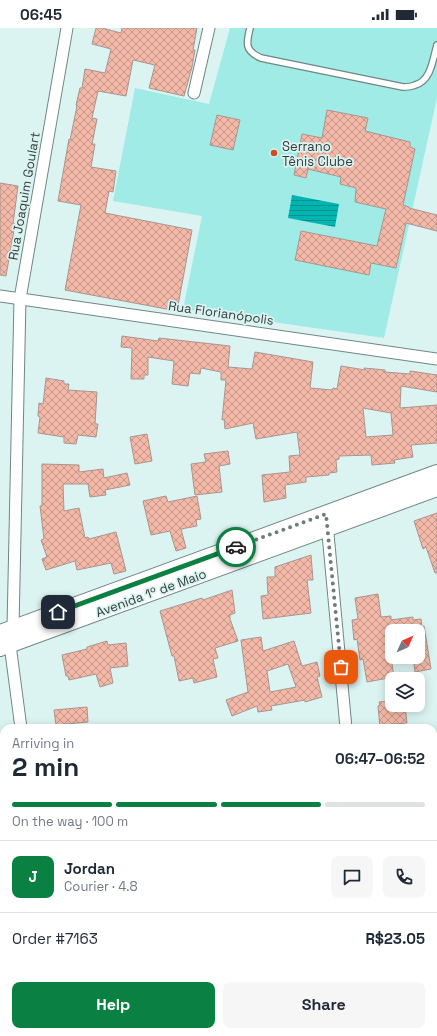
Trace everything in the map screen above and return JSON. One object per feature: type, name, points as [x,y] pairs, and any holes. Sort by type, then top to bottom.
[{"type":"main road","name":"Avenida 1º de Maio","points":[[6,639],[327,521],[437,473]]},
{"type":"main road","name":"Avenida 1º de Maio","points":[[327,521],[437,488]]},
{"type":"street","name":"Rua Joaquim Goulart","points":[[20,724],[6,639],[20,299],[67,28]]},
{"type":"street","points":[[194,93],[209,28]]},
{"type":"street","name":"Rua Florianópolis","points":[[0,296],[437,359]]},
{"type":"street","points":[[327,521],[346,724]]},
{"type":"lane","points":[[250,28],[246,40],[248,49],[261,58],[403,87],[416,85],[423,81],[431,69],[437,45]]},
{"type":"shaded area","name":"Serrano Tênis Clube","points":[[230,28],[437,28],[437,98],[384,338],[183,309],[202,216],[113,201],[135,88],[209,104]]},
{"type":"shaded area","points":[[292,195],[339,204],[335,227],[288,218]]},
{"type":"building","points":[[96,28],[121,33],[122,28],[197,28],[192,67],[184,96],[149,88],[155,65],[133,60],[126,96],[98,91],[92,118],[97,119],[92,144],[95,144],[91,167],[116,171],[113,192],[109,191],[105,213],[192,230],[177,311],[65,290],[81,205],[58,201],[69,139],[70,140],[76,105],[80,88],[82,88],[85,69],[105,73],[111,49],[92,44]]},
{"type":"building","points":[[327,110],[368,118],[365,131],[410,142],[410,147],[415,149],[403,205],[437,215],[437,231],[406,223],[396,268],[371,263],[369,275],[295,260],[301,231],[377,246],[386,209],[355,202],[356,188],[340,184],[341,177],[308,169],[306,178],[294,175],[302,134],[322,138]]},
{"type":"building","points":[[217,115],[240,120],[233,150],[210,145]]},
{"type":"building","points":[[0,183],[18,186],[13,224],[15,224],[6,276],[0,275]]},
{"type":"building","points":[[122,336],[158,341],[159,338],[230,346],[228,367],[252,369],[255,352],[313,362],[310,388],[332,390],[333,388],[337,389],[341,366],[365,370],[364,368],[385,370],[385,372],[410,374],[410,371],[437,375],[437,392],[401,386],[400,408],[437,405],[437,443],[411,445],[413,457],[394,460],[395,463],[372,465],[371,455],[339,456],[339,459],[336,460],[337,472],[329,473],[329,475],[306,477],[306,482],[285,485],[286,498],[264,502],[262,475],[290,472],[289,456],[300,455],[297,432],[256,439],[253,423],[225,429],[224,419],[222,420],[226,380],[221,380],[221,372],[201,368],[200,374],[190,373],[188,386],[172,384],[174,361],[148,357],[148,375],[144,375],[144,379],[131,379],[132,348],[121,347]],"holes":[[[363,408],[391,413],[393,435],[366,437]]]},
{"type":"building","points":[[46,378],[64,381],[64,384],[69,384],[68,390],[97,392],[95,424],[98,424],[96,437],[78,435],[76,444],[64,443],[64,437],[38,433],[40,417],[38,416],[39,403],[43,404]]},
{"type":"building","points":[[147,434],[152,461],[135,464],[130,437]]},
{"type":"building","points":[[228,451],[230,464],[219,466],[222,492],[195,495],[191,464],[206,462],[204,454]]},
{"type":"building","points":[[42,464],[79,465],[79,472],[103,469],[104,478],[127,473],[130,485],[105,490],[106,495],[90,497],[88,484],[63,484],[64,511],[79,508],[85,538],[88,537],[89,539],[116,532],[126,571],[114,574],[111,563],[77,570],[75,561],[46,570],[42,559],[47,557],[41,540],[44,539],[40,506],[42,506]]},
{"type":"building","points":[[166,496],[168,502],[197,496],[201,519],[196,520],[197,526],[181,529],[186,548],[176,551],[170,531],[151,535],[143,501]]},
{"type":"building","points":[[437,513],[437,573],[435,573],[426,547],[423,549],[414,521]]},
{"type":"building","points":[[311,555],[313,580],[307,580],[311,613],[263,619],[261,596],[268,595],[267,577],[275,577],[275,567]]},
{"type":"building","points":[[232,590],[235,613],[230,615],[230,619],[238,641],[215,648],[218,658],[213,659],[217,677],[194,683],[193,678],[179,681],[174,656],[172,656],[160,611],[202,598],[203,600]]},
{"type":"building","points":[[378,594],[381,617],[391,616],[391,620],[413,617],[413,620],[421,619],[422,624],[385,624],[385,664],[392,664],[393,672],[385,672],[385,679],[367,682],[363,659],[360,660],[357,639],[354,640],[352,620],[358,619],[355,598]]},
{"type":"building","points":[[425,632],[431,669],[415,672],[414,664],[425,664]]},
{"type":"building","points":[[261,637],[263,651],[294,641],[302,666],[317,662],[320,676],[317,677],[322,697],[305,702],[305,700],[271,706],[272,710],[258,712],[257,706],[232,716],[226,700],[248,692],[241,640]],"holes":[[[288,664],[296,687],[270,692],[267,671]]]},
{"type":"building","points":[[107,641],[108,645],[126,643],[128,666],[110,668],[113,683],[100,687],[96,674],[69,680],[68,676],[66,676],[62,655],[87,649],[87,647]]},
{"type":"building","points":[[379,702],[385,702],[385,712],[406,712],[407,723],[380,724],[378,706],[380,705]]},
{"type":"building","points":[[87,707],[88,722],[56,724],[54,710]]},
{"type":"way so far","points":[[236,547],[326,514],[341,667]]},
{"type":"place","name":"Serrano Tênis Clube","points":[[274,153]]},
{"type":"route","points":[[58,612],[236,547]]}]
